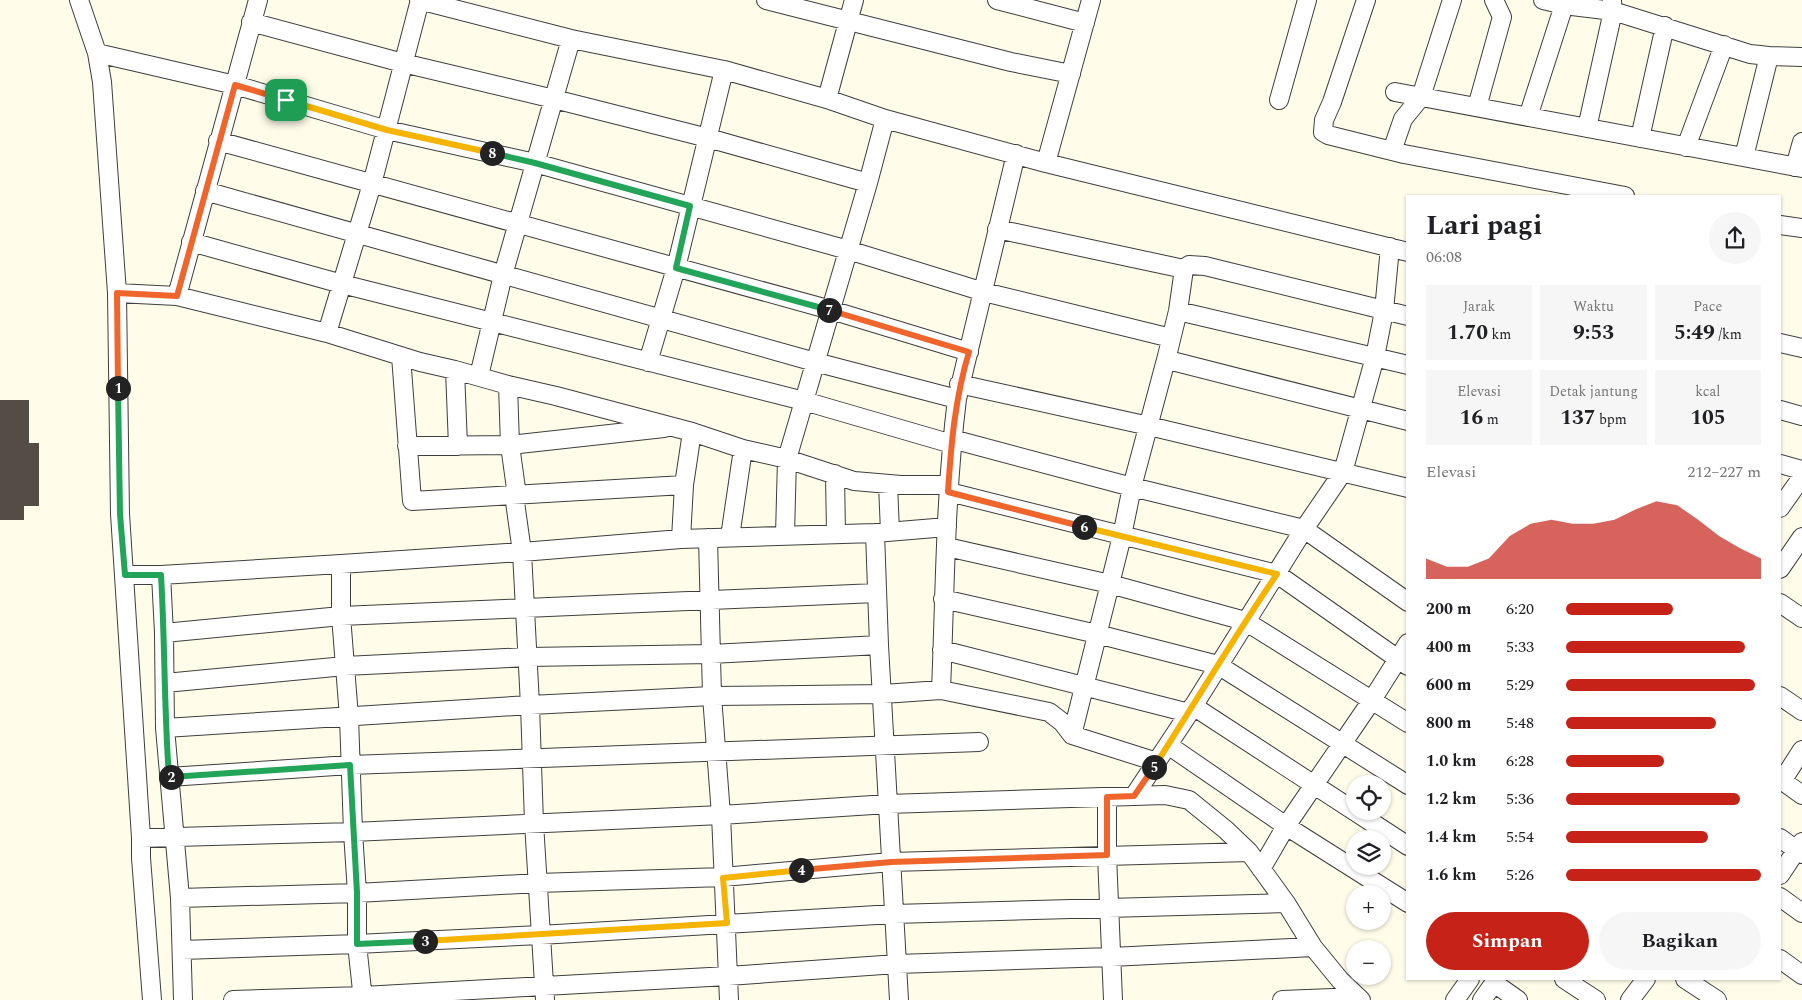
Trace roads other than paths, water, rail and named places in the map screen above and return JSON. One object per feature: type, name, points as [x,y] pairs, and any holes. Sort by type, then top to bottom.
[{"type":"street","points":[[79,0],[97,54],[102,82],[117,293],[120,514],[141,858],[152,1000]]},
{"type":"street","points":[[177,296],[258,0]]},
{"type":"street","points":[[327,333],[372,184],[420,0],[571,39],[724,70],[827,99],[885,119],[1046,163],[1406,251]]},
{"type":"street","points":[[766,0],[1011,62],[1071,74]]},
{"type":"street","points":[[827,99],[854,0]]},
{"type":"street","points":[[997,0],[1030,4],[1085,23]]},
{"type":"street","points":[[1046,163],[1091,0]]},
{"type":"street","points":[[1279,100],[1307,0]]},
{"type":"street","points":[[1366,0],[1332,102],[1324,120],[1323,132],[1328,135],[1392,150],[1620,195]]},
{"type":"street","points":[[1392,150],[1403,119],[1421,97],[1452,0]]},
{"type":"street","points":[[1476,107],[1502,17],[1494,0]]},
{"type":"street","points":[[1543,0],[1564,5],[1613,6],[1665,26],[1750,54],[1802,57]]},
{"type":"street","points":[[1528,117],[1564,5]]},
{"type":"street","points":[[1586,128],[1613,6]]},
{"type":"street","points":[[251,22],[403,63],[554,98],[708,138],[868,183]]},
{"type":"street","points":[[1640,138],[1665,26]]},
{"type":"street","points":[[479,376],[504,275],[571,39]]},
{"type":"street","points":[[1686,147],[1724,45]]},
{"type":"street","points":[[97,54],[235,85],[387,130],[535,163],[848,250],[984,292],[1171,338]]},
{"type":"street","points":[[1744,157],[1769,56]]},
{"type":"street","points":[[648,362],[676,268],[724,70]]},
{"type":"street","points":[[1395,92],[1798,168],[1802,142]]},
{"type":"street","points":[[786,535],[787,459],[885,119]]},
{"type":"street","points":[[218,141],[830,310],[969,352]]},
{"type":"street","points":[[941,690],[943,599],[949,489],[958,392],[984,292],[997,229],[1016,154]]},
{"type":"street","points":[[205,191],[815,362],[958,392],[1150,426],[1406,488]]},
{"type":"street","points":[[1781,225],[1802,228]]},
{"type":"street","points":[[997,229],[1184,269]]},
{"type":"street","points":[[191,242],[342,284],[804,401],[1132,488],[1304,529],[1406,601]]},
{"type":"street","points":[[1134,796],[1191,710],[1304,529],[1343,472],[1375,357],[1384,311],[1390,247]]},
{"type":"street","points":[[1072,734],[1122,536],[1132,488],[1150,426],[1178,311],[1184,269],[1189,265],[1205,266],[1406,316]]},
{"type":"street","points":[[117,293],[177,296],[327,333],[401,356],[508,385],[675,427],[854,480],[949,489],[1122,536],[1277,574],[1402,663]]},
{"type":"street","points":[[1178,311],[1406,365]]},
{"type":"street","points":[[1781,343],[1802,348]]},
{"type":"street","points":[[401,356],[412,501],[684,485]]},
{"type":"street","points":[[1167,356],[1172,361],[1406,421]]},
{"type":"street","points":[[455,370],[458,446]]},
{"type":"street","points":[[508,385],[510,445],[517,496],[515,502],[516,521],[522,552],[534,822],[545,993]]},
{"type":"street","points":[[1781,410],[1802,416]]},
{"type":"street","points":[[407,446],[510,445],[675,427]]},
{"type":"street","points":[[681,539],[684,485],[692,432]]},
{"type":"street","points":[[730,537],[743,448]]},
{"type":"street","points":[[1781,464],[1802,470]]},
{"type":"street","points":[[834,474],[836,534]]},
{"type":"street","points":[[1781,507],[1802,477]]},
{"type":"street","points":[[888,484],[876,593],[899,1000]]},
{"type":"street","points":[[125,575],[161,575],[340,564],[681,539],[883,532],[947,527]]},
{"type":"street","points":[[708,538],[712,696],[721,815],[730,1000]]},
{"type":"street","points":[[947,546],[1110,584],[1245,621],[1406,722]]},
{"type":"street","points":[[1781,568],[1799,548]]},
{"type":"street","points":[[340,564],[341,616],[349,717],[357,893],[357,944],[363,998]]},
{"type":"street","points":[[161,575],[164,632],[165,728],[180,898],[183,1000]]},
{"type":"street","points":[[164,632],[341,616],[876,593]]},
{"type":"street","points":[[943,599],[1218,664],[1406,784]]},
{"type":"street","points":[[1781,604],[1802,618]]},
{"type":"street","points":[[165,683],[345,666],[528,657],[711,654],[879,645]]},
{"type":"street","points":[[942,650],[1191,710],[1406,845]]},
{"type":"street","points":[[1261,869],[1312,785],[1372,700],[1402,663],[1406,650]]},
{"type":"street","points":[[165,728],[530,705],[712,696],[882,694],[941,690],[1049,712],[1062,722],[1072,734],[1157,762]]},
{"type":"street","points":[[1781,697],[1802,711]]},
{"type":"street","points":[[169,777],[350,765],[531,760],[979,742]]},
{"type":"street","points":[[1168,745],[1286,826],[1406,902]]},
{"type":"street","points":[[1802,750],[1781,780],[1802,795]]},
{"type":"street","points":[[141,838],[353,832],[534,822],[721,815],[888,804],[1165,795],[1189,800],[1226,830],[1249,852],[1286,903],[1313,947],[1340,980],[1359,998]]},
{"type":"street","points":[[1107,797],[1112,1000]]},
{"type":"street","points":[[1781,838],[1800,848],[1781,874]]},
{"type":"street","points":[[180,898],[357,893],[538,883],[723,878],[891,862],[1249,852]]},
{"type":"street","points":[[1781,898],[1802,913]]},
{"type":"street","points":[[182,950],[540,935],[894,914],[1286,903]]},
{"type":"street","points":[[233,1000],[545,993],[728,976],[897,964],[1111,957],[1313,947]]},
{"type":"street","points":[[1781,960],[1802,975]]},
{"type":"street","points":[[1455,1000],[1469,980]]},
{"type":"street","points":[[1566,980],[1596,1000]]},
{"type":"street","points":[[1630,1000],[1645,980]]},
{"type":"street","points":[[1482,1000],[1495,981],[1518,1000]]},
{"type":"street","points":[[1696,982],[1717,1000]]},
{"type":"street","points":[[1282,1000],[1359,998]]}]
